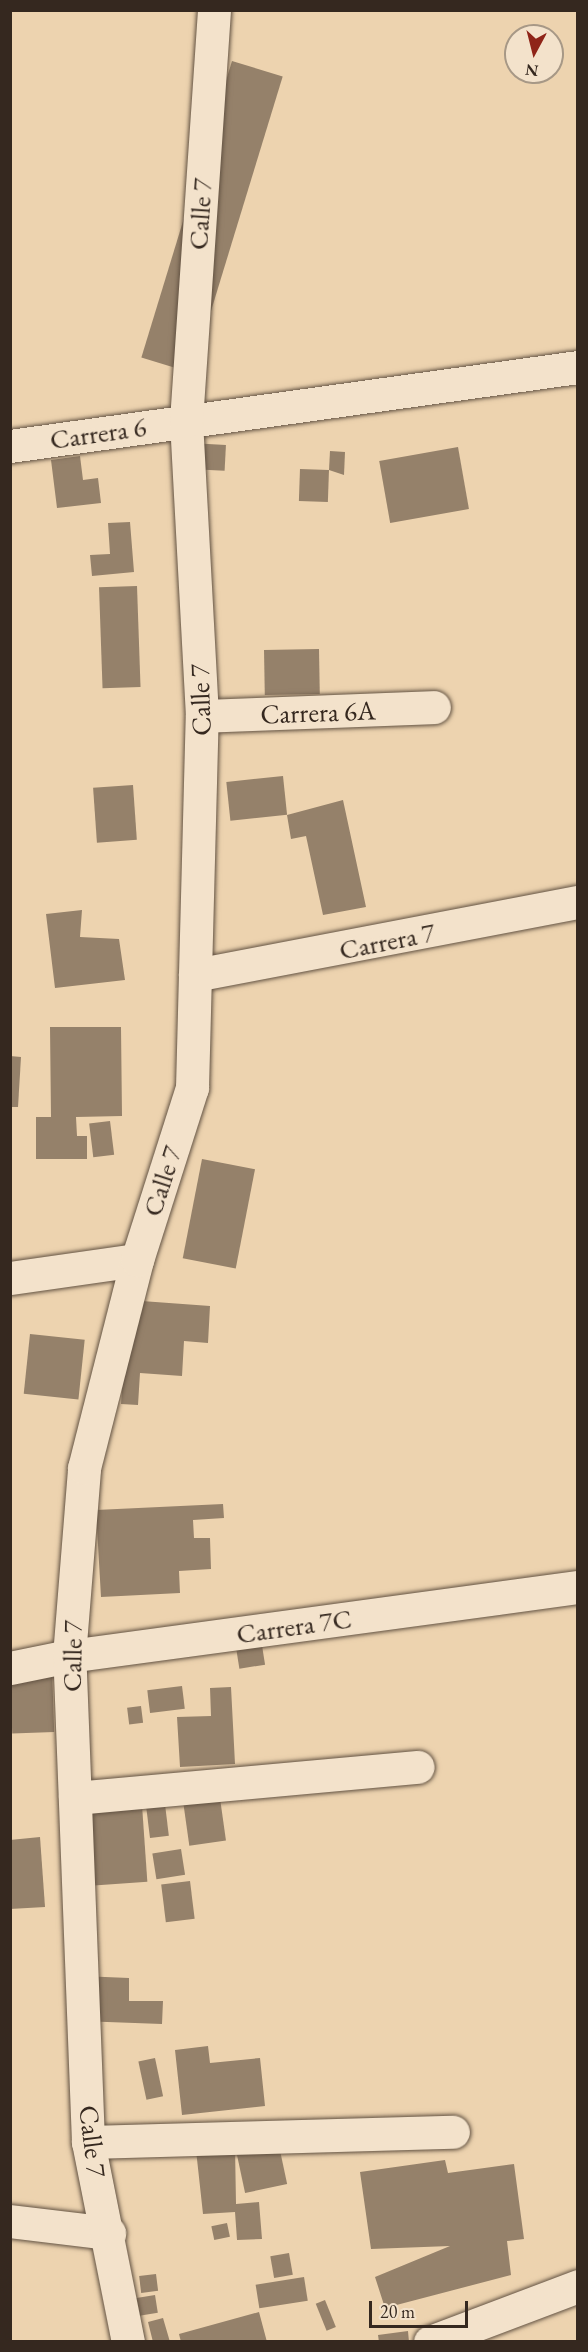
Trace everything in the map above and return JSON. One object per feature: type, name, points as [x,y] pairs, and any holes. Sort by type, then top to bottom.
[{"type":"street","name":"Calle 7","points":[[128,2342],[109,2234],[88,2142],[69,1656],[84,1467],[137,1260],[192,1088],[202,716],[186,421],[214,10]]},
{"type":"street","name":"Carrera 6","points":[[10,446],[578,367]]},
{"type":"street","name":"Carrera 6A","points":[[202,716],[434,707]]},
{"type":"street","name":"Carrera 7","points":[[195,975],[578,902]]},
{"type":"street","points":[[10,1278],[137,1260]]},
{"type":"street","name":"Carrera 7C","points":[[10,1668],[69,1656],[578,1587]]},
{"type":"street","points":[[75,1798],[418,1767]]},
{"type":"street","points":[[88,2142],[453,2132]]},
{"type":"street","points":[[10,2221],[109,2234]]},
{"type":"street","points":[[430,2342],[578,2286]]},
{"type":"building","points":[[232,61],[283,76],[192,373],[141,357]]},
{"type":"building","points":[[190,443],[226,445],[225,471],[189,469]]},
{"type":"building","points":[[458,447],[469,509],[390,523],[379,461]]},
{"type":"building","points":[[330,451],[345,452],[344,475],[329,470]]},
{"type":"building","points":[[80,456],[83,480],[98,478],[101,503],[57,508],[51,460]]},
{"type":"building","points":[[300,469],[329,470],[328,502],[299,501]]},
{"type":"building","points":[[130,522],[134,572],[92,576],[90,555],[110,554],[108,523]]},
{"type":"building","points":[[137,586],[141,687],[103,688],[99,587]]},
{"type":"building","points":[[319,649],[320,694],[265,695],[264,650]]},
{"type":"building","points":[[283,776],[287,815],[230,821],[226,782]]},
{"type":"building","points":[[133,785],[137,840],[97,843],[93,788]]},
{"type":"building","points":[[343,800],[366,907],[323,915],[306,836],[291,839],[287,815]]},
{"type":"building","points":[[82,910],[80,937],[119,939],[125,980],[55,988],[46,914]]},
{"type":"building","points":[[50,1027],[121,1027],[122,1116],[76,1117],[77,1136],[87,1136],[87,1159],[36,1159],[36,1117],[51,1117]]},
{"type":"building","points":[[10,1056],[21,1057],[18,1107],[10,1107]]},
{"type":"building","points":[[110,1121],[114,1155],[93,1157],[89,1124]]},
{"type":"building","points":[[202,1159],[255,1169],[236,1268],[183,1258]]},
{"type":"building","points":[[128,1300],[210,1306],[208,1343],[184,1341],[182,1376],[140,1373],[138,1405],[121,1404]]},
{"type":"building","points":[[30,1334],[85,1340],[78,1399],[24,1394]]},
{"type":"building","points":[[223,1504],[224,1518],[193,1520],[194,1538],[210,1538],[211,1569],[179,1571],[180,1593],[101,1597],[96,1510]]},
{"type":"building","points":[[261,1639],[265,1665],[239,1669],[235,1643]]},
{"type":"building","points":[[52,1669],[54,1732],[12,1733],[10,1670]]},
{"type":"building","points":[[182,1686],[185,1709],[150,1713],[147,1690]]},
{"type":"building","points":[[231,1687],[235,1764],[180,1767],[177,1717],[211,1716],[210,1688]]},
{"type":"building","points":[[141,1706],[143,1723],[129,1725],[127,1708]]},
{"type":"building","points":[[163,1788],[169,1836],[150,1838],[144,1790]]},
{"type":"building","points":[[141,1791],[147,1882],[90,1886],[84,1795]]},
{"type":"building","points":[[219,1791],[226,1841],[189,1846],[182,1796]]},
{"type":"building","points":[[40,1837],[45,1907],[10,1909],[10,1840]]},
{"type":"building","points":[[181,1849],[185,1875],[156,1879],[152,1854]]},
{"type":"building","points":[[190,1881],[195,1919],[166,1922],[161,1885]]},
{"type":"building","points":[[81,1976],[129,1978],[129,2001],[163,2001],[162,2024],[80,2021]]},
{"type":"building","points":[[208,2046],[210,2063],[260,2058],[265,2106],[182,2115],[175,2050]]},
{"type":"building","points":[[155,2058],[163,2096],[146,2100],[138,2062]]},
{"type":"building","points":[[278,2141],[287,2184],[245,2193],[236,2150]]},
{"type":"building","points":[[235,2147],[236,2204],[259,2202],[262,2239],[237,2240],[235,2212],[203,2214],[196,2150]]},
{"type":"building","points":[[445,2160],[448,2173],[514,2164],[524,2239],[507,2241],[511,2275],[385,2308],[375,2277],[450,2246],[371,2249],[360,2172]]},
{"type":"building","points":[[227,2223],[230,2237],[214,2240],[211,2226]]},
{"type":"building","points":[[289,2253],[293,2275],[274,2278],[270,2256]]},
{"type":"building","points":[[156,2274],[158,2291],[141,2293],[139,2276]]},
{"type":"building","points":[[304,2277],[308,2301],[259,2308],[256,2285]]},
{"type":"building","points":[[155,2295],[158,2313],[130,2317],[127,2299]]},
{"type":"building","points":[[325,2300],[336,2327],[327,2331],[316,2304]]},
{"type":"building","points":[[259,2312],[267,2342],[181,2342],[179,2334]]},
{"type":"building","points":[[163,2318],[170,2342],[153,2342],[148,2322]]},
{"type":"building","points":[[408,2331],[409,2342],[379,2342],[378,2335]]}]
